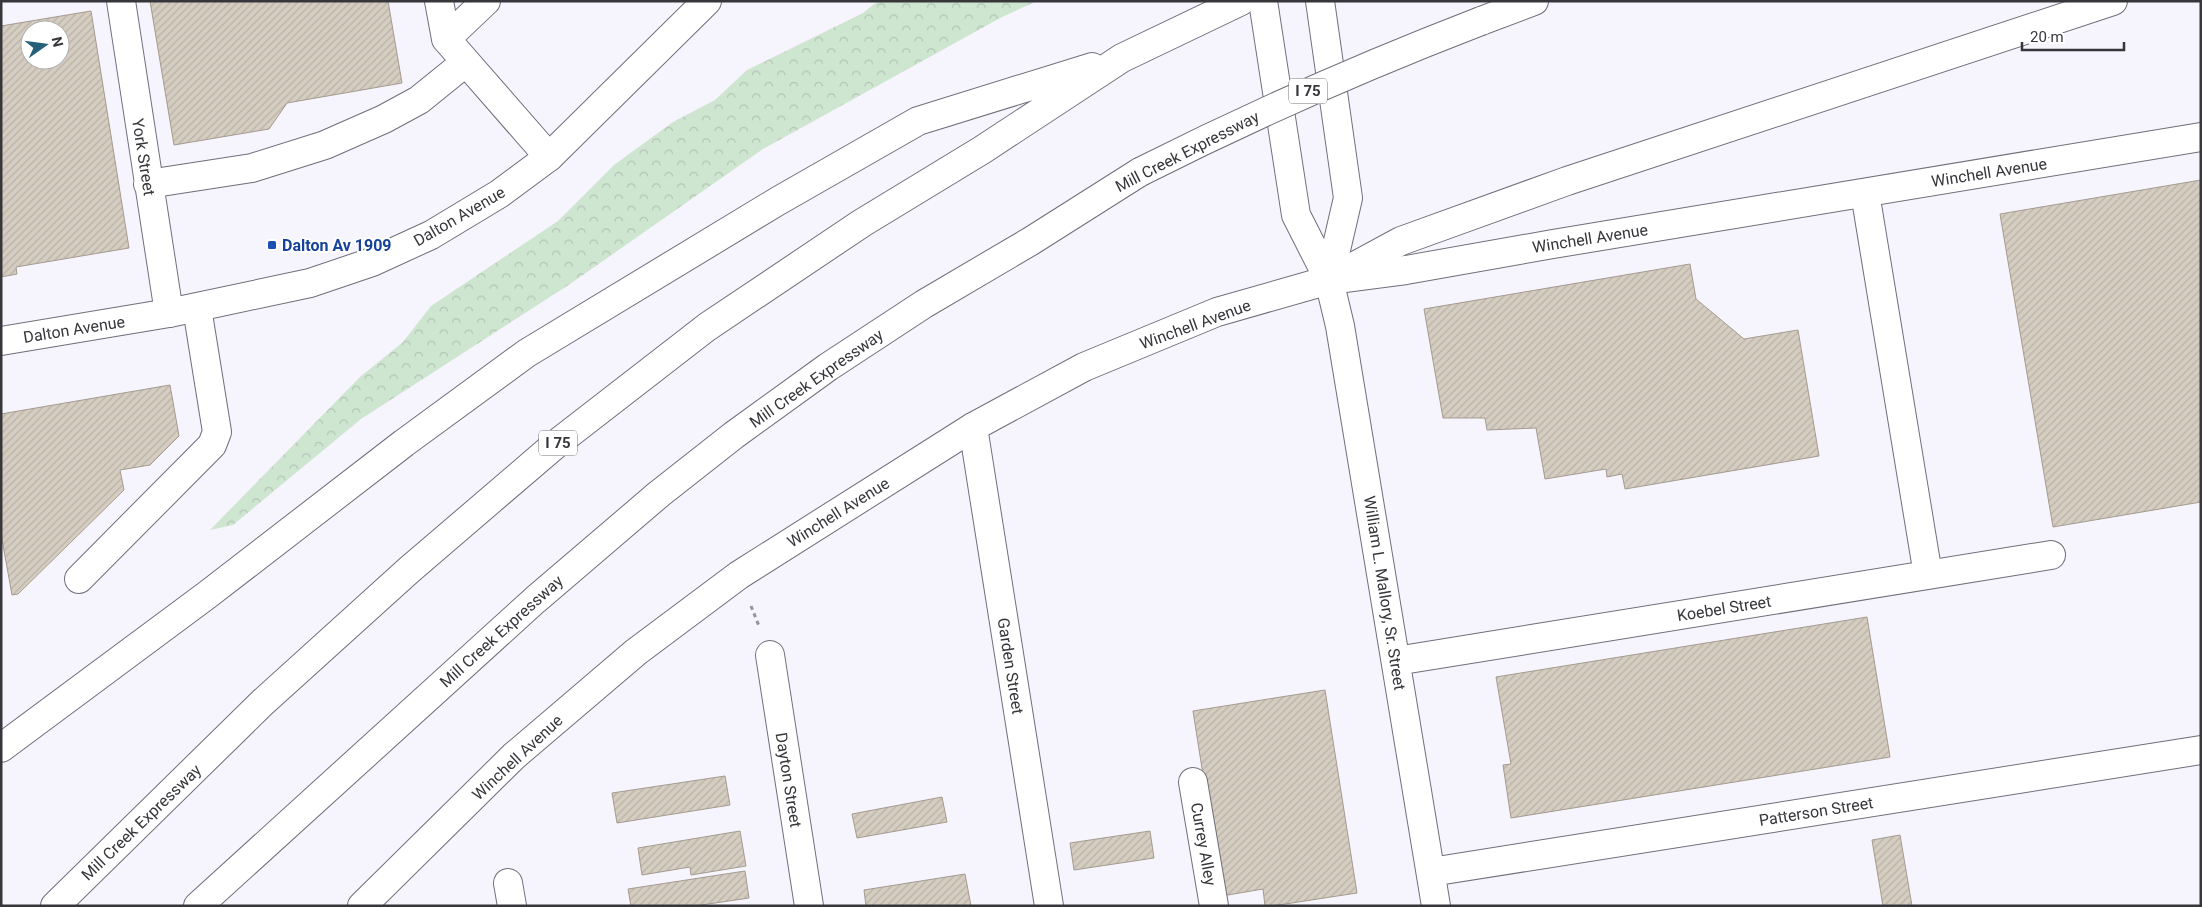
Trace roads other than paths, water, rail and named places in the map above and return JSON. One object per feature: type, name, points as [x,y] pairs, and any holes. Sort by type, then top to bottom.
[{"type":"main road","name":"York Street","points":[[121,1],[169,313]]},
{"type":"main road","points":[[439,1],[446,39],[549,158]]},
{"type":"main road","points":[[446,39],[486,1]]},
{"type":"main road","name":"Dalton Avenue","points":[[1,341],[197,308],[310,283],[372,262],[431,235],[499,194],[549,158],[706,1]]},
{"type":"main road","name":"Mill Creek Expressway","points":[[55,906],[264,702],[409,570],[556,444],[707,327],[862,223],[982,150],[1122,58],[1241,1]]},
{"type":"main road","name":"William L. Mallory, Sr. Street","points":[[1263,1],[1296,215],[1329,280],[1340,326],[1436,906]]},
{"type":"main road","name":"William L. Mallory, Sr. Street","points":[[1320,1],[1348,198],[1329,280]]},
{"type":"main road","name":"Mill Creek Expressway","points":[[198,906],[534,600],[659,494],[734,435],[828,367],[924,304],[1031,241],[1140,172],[1240,122],[1343,76],[1534,1]]},
{"type":"main road","points":[[1329,280],[1401,241],[1558,184],[2113,1]]},
{"type":"main road","points":[[1,748],[207,594],[404,443],[527,353],[778,200],[918,121],[1122,58]]},
{"type":"main road","points":[[148,184],[252,168],[325,145],[384,119],[419,100],[466,62]]},
{"type":"main road","name":"Winchell Avenue","points":[[362,906],[514,756],[636,652],[739,575],[973,427],[1084,367],[1216,312],[1329,280],[1406,270],[1552,244],[2201,137]]},
{"type":"main road","points":[[1865,193],[1928,575]]},
{"type":"main road","points":[[79,579],[212,445],[216,432],[197,308]]},
{"type":"main road","name":"Garden Street","points":[[973,427],[1049,906]]},
{"type":"main road","name":"Koebel Street","points":[[1396,662],[2051,555]]},
{"type":"main road","name":"Dayton Street","points":[[770,654],[809,906]]},
{"type":"main road","name":"Patterson Street","points":[[1431,872],[2201,750]]},
{"type":"main road","name":"Currey Alley","points":[[1193,782],[1214,906]]},
{"type":"place","name":"Dalton Av 1909","points":[[272,245]]}]
